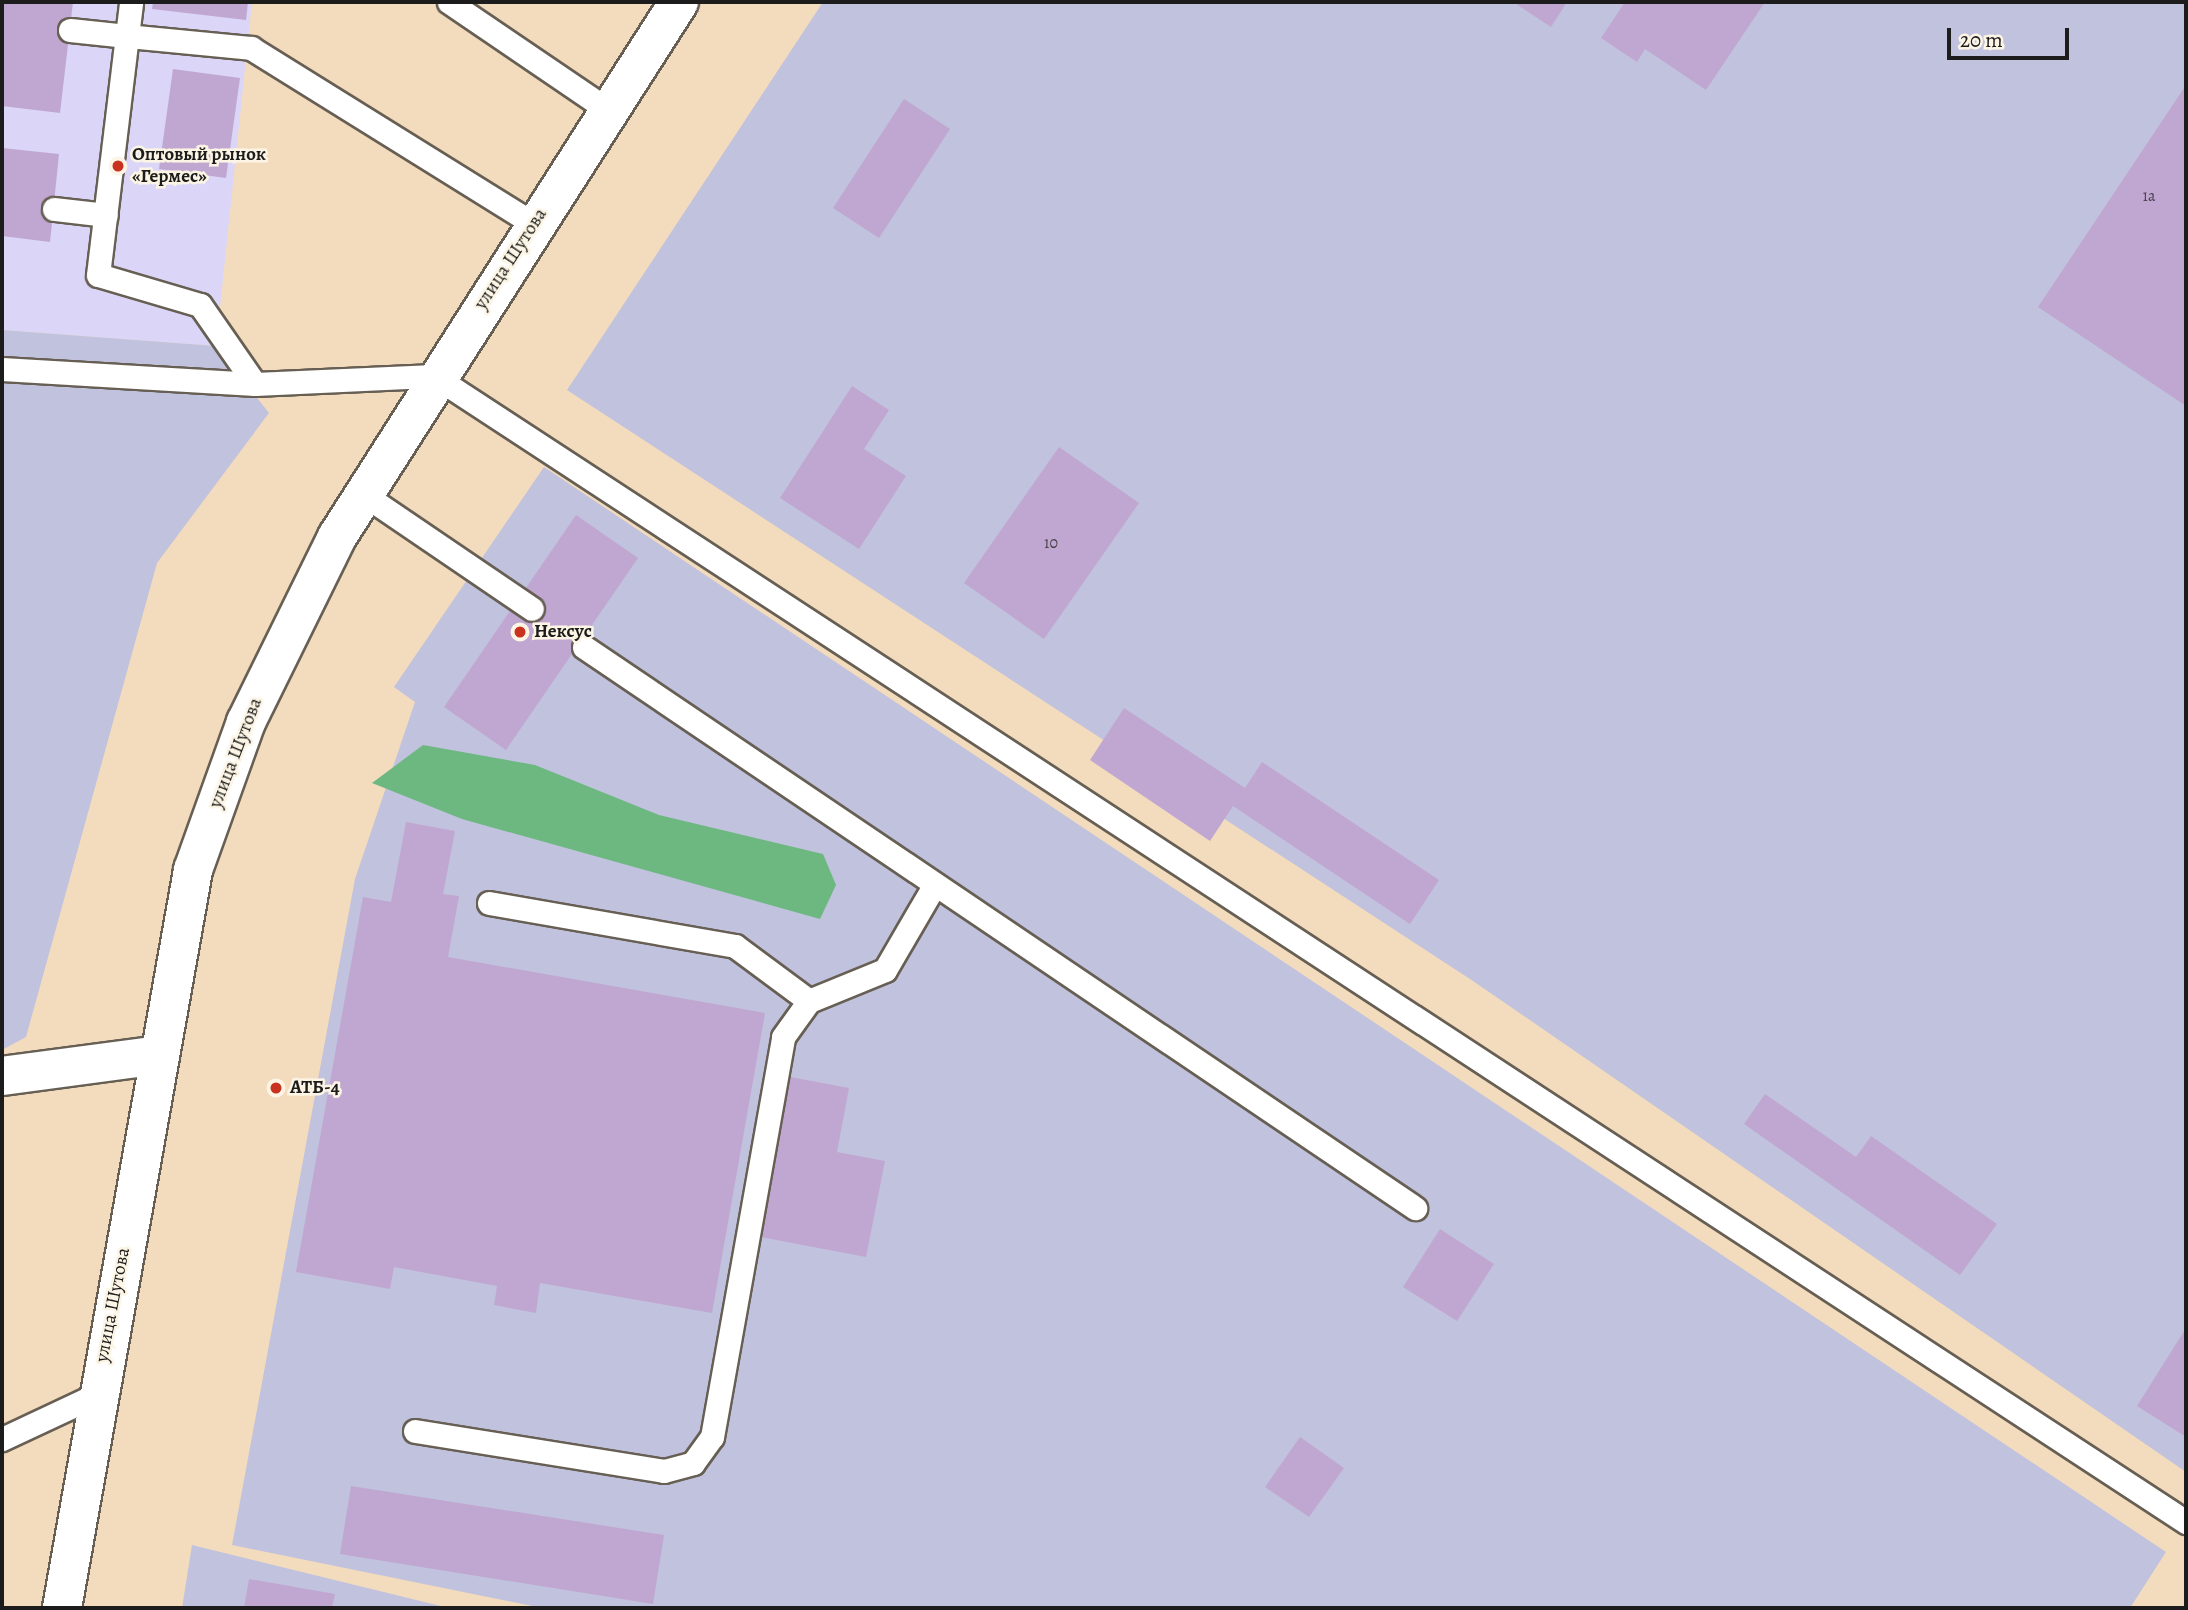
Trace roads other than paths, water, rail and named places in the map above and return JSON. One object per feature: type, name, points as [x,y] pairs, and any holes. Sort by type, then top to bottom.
[{"type":"street","name":"улица Шутова","points":[[62,1608],[96,1395],[193,870],[246,722],[298,608],[363,494],[435,376],[679,2]]},
{"type":"street","points":[[2,1076],[160,1055]]},
{"type":"lane","points":[[131,2],[98,275],[200,304],[255,384]]},
{"type":"lane","points":[[449,2],[608,110]]},
{"type":"lane","points":[[70,30],[251,48],[534,224]]},
{"type":"lane","points":[[54,209],[106,215]]},
{"type":"lane","points":[[2,369],[255,384],[435,376],[2186,1521]]},
{"type":"lane","points":[[363,494],[532,609]]},
{"type":"lane","points":[[584,647],[1415,1208]]},
{"type":"lane","points":[[415,1431],[664,1471],[693,1464],[712,1437],[783,1037],[808,1001],[885,970],[935,884]]},
{"type":"lane","points":[[489,903],[735,946],[808,1001]]},
{"type":"lane","points":[[2,1439],[96,1395]]},
{"type":"place","name":"Оптовый рынок «Гермес»","points":[[118,166]]},
{"type":"place","name":"Нексус","points":[[520,632]]},
{"type":"place","name":"АТБ-4","points":[[276,1088]]}]
